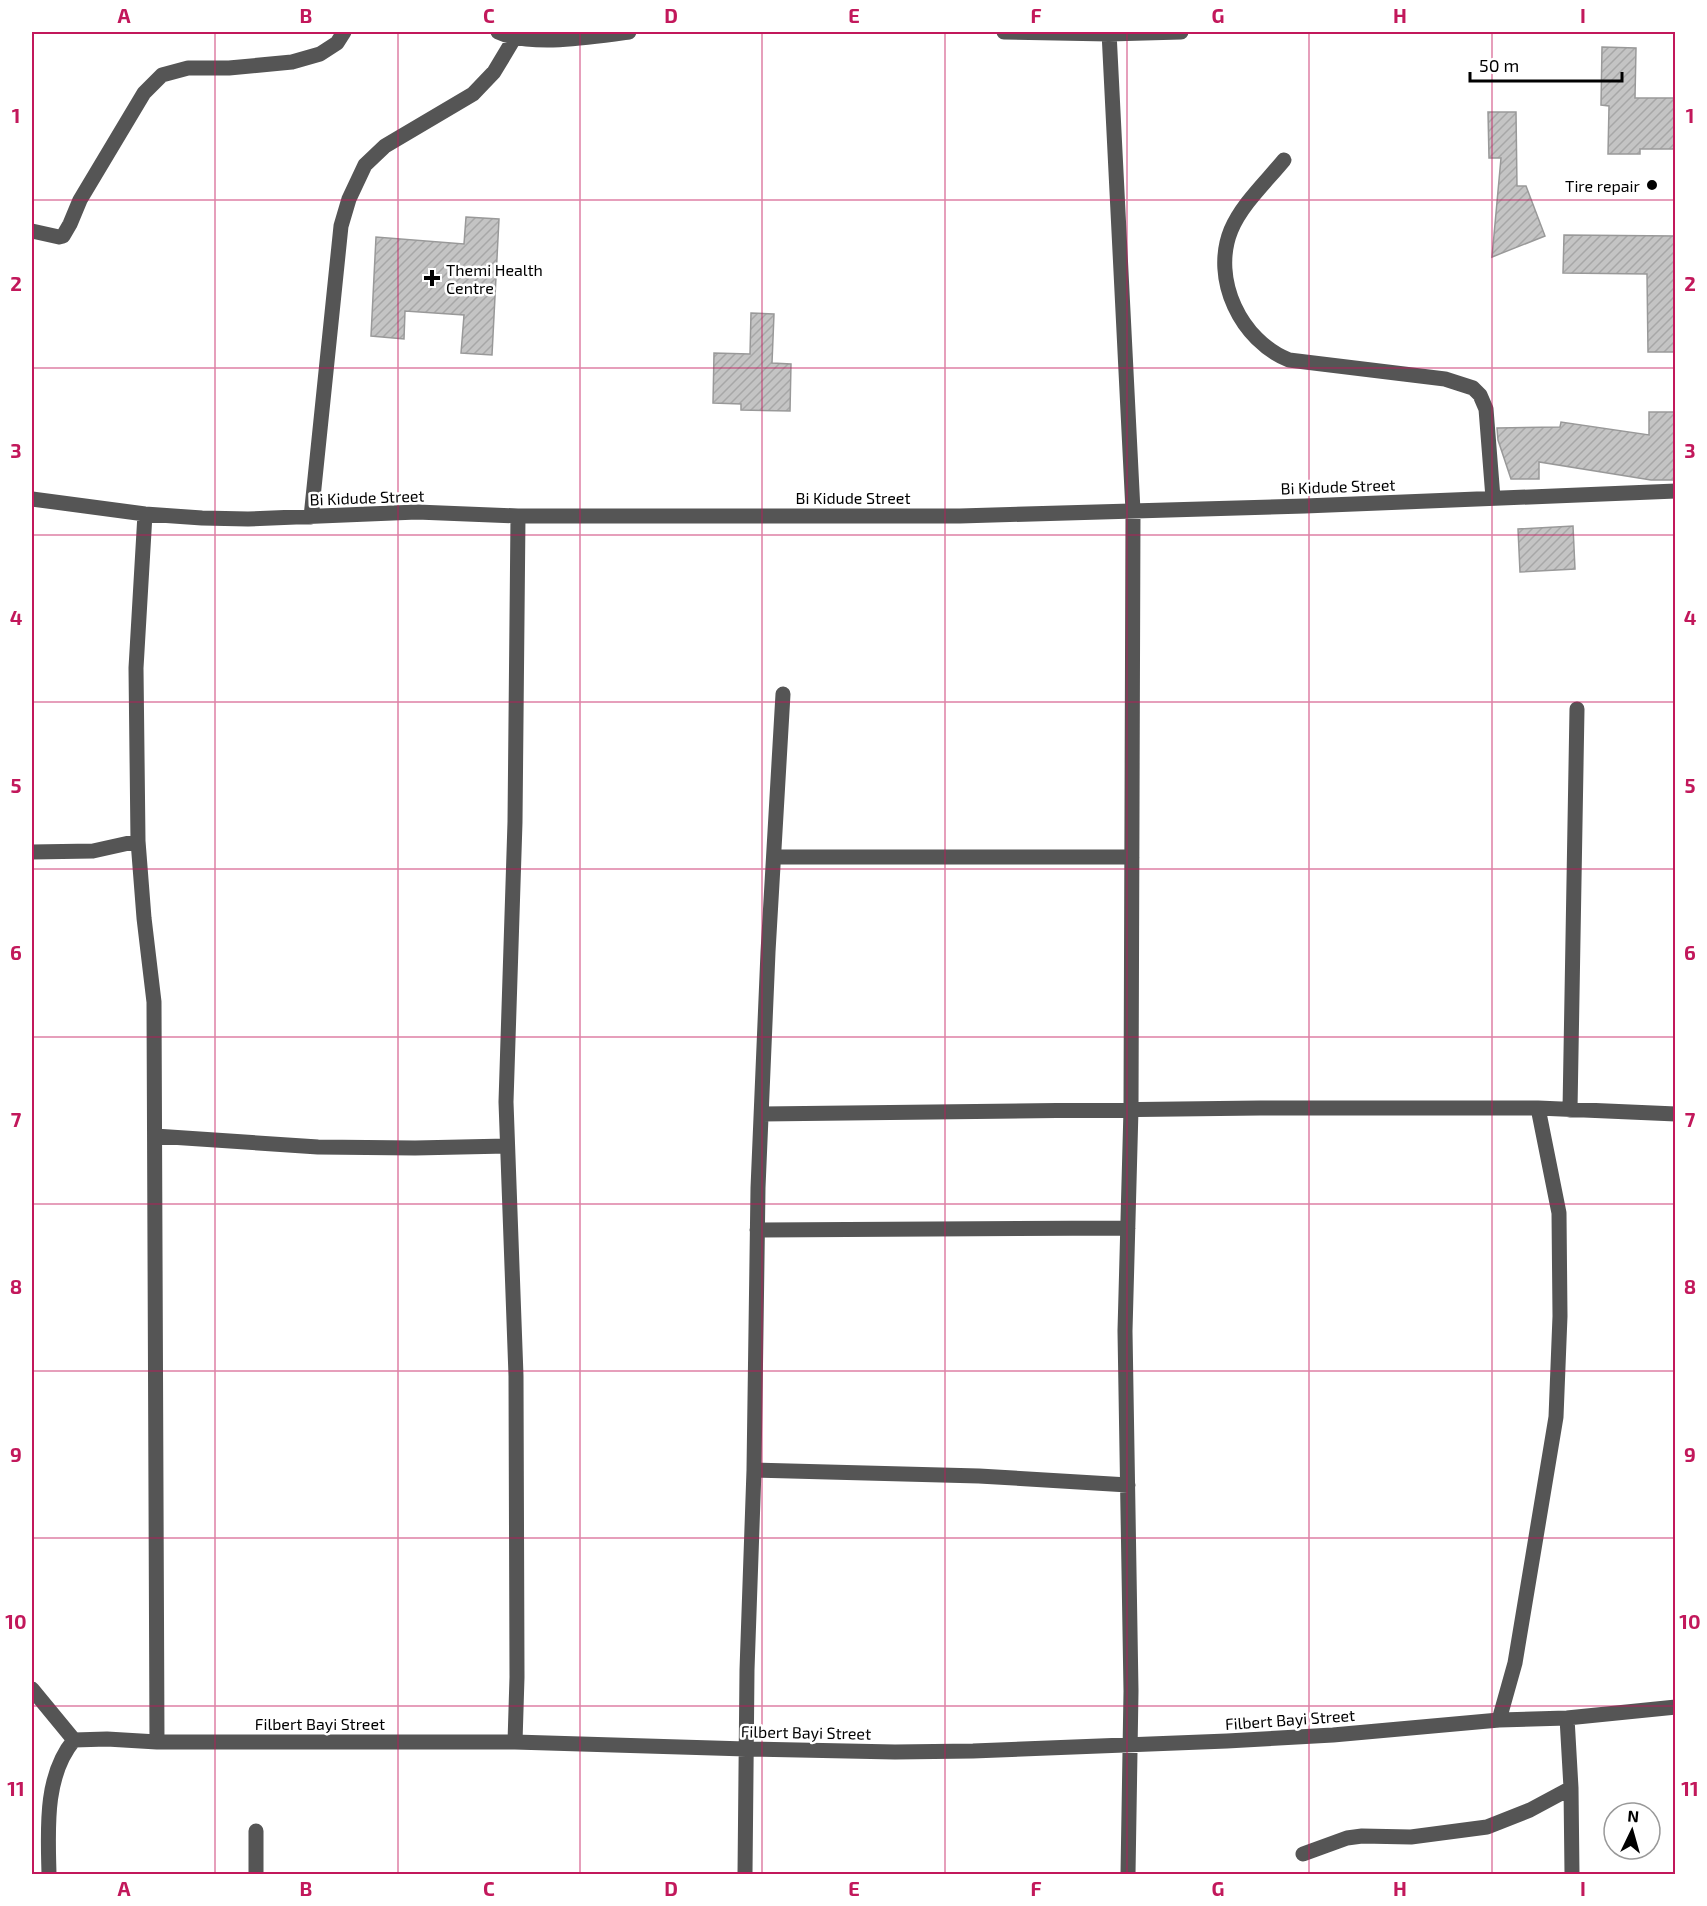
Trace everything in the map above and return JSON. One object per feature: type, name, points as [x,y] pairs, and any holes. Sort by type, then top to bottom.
[{"type":"street","points":[[32,231],[63,236],[80,200],[144,93],[162,75],[188,68],[229,68],[292,62],[320,54],[337,43],[344,32]]},
{"type":"street","points":[[498,32],[515,37],[559,40],[629,32]]},
{"type":"street","points":[[1004,32],[1181,32]]},
{"type":"street","points":[[1109,33],[1133,511],[1131,1109],[1125,1367],[1131,1744],[1128,1875]]},
{"type":"street","points":[[311,517],[340,225],[349,199],[365,165],[385,146],[473,94],[494,72],[515,37]]},
{"type":"street","points":[[1284,160],[1240,212],[1225,246],[1224,269],[1227,286],[1238,314],[1253,336],[1279,356],[1289,360],[1444,379],[1473,388],[1480,395],[1486,409],[1492,498]]},
{"type":"street","name":"Bi Kidude Street","points":[[32,499],[145,514],[202,518],[311,517],[417,512],[518,516],[960,516],[1305,506],[1676,491]]},
{"type":"street","points":[[145,514],[136,668],[138,841],[154,1002],[157,1742]]},
{"type":"street","points":[[515,1742],[517,1677],[516,1397],[507,1146],[508,1002],[515,822],[518,516]]},
{"type":"street","points":[[745,1875],[747,1670],[754,1470],[757,1230],[783,694]]},
{"type":"street","points":[[1570,1110],[1577,709]]},
{"type":"street","points":[[32,852],[93,850],[138,841]]},
{"type":"street","points":[[774,857],[1132,857]]},
{"type":"street","points":[[761,1114],[1131,1109],[1538,1108],[1676,1114]]},
{"type":"street","points":[[1499,1720],[1515,1663],[1556,1417],[1560,1316],[1559,1214],[1538,1108]]},
{"type":"street","points":[[155,1136],[318,1147],[507,1146]]},
{"type":"street","points":[[757,1230],[1128,1228]]},
{"type":"street","points":[[754,1470],[979,1476],[1128,1485]]},
{"type":"street","points":[[32,1689],[74,1740],[65,1751],[50,1801],[49,1875]]},
{"type":"street","name":"Filbert Bayi Street","points":[[74,1740],[107,1738],[157,1742],[515,1742],[895,1752],[1227,1741],[1499,1720],[1567,1718],[1676,1707]]},
{"type":"street","points":[[1567,1718],[1572,1875]]},
{"type":"street","points":[[1303,1854],[1347,1838],[1411,1837],[1487,1827],[1530,1810],[1571,1788]]},
{"type":"street","points":[[256,1831],[256,1875]]},
{"type":"building","points":[[1602,47],[1636,48],[1635,98],[1676,98],[1676,149],[1640,149],[1640,154],[1608,154],[1609,106],[1601,105]]},
{"type":"building","points":[[1488,112],[1516,112],[1517,186],[1526,186],[1545,236],[1492,257],[1501,158],[1489,158]]},
{"type":"building","points":[[466,217],[499,219],[492,355],[461,353],[464,315],[405,311],[404,339],[371,336],[376,237],[464,244]]},
{"type":"building","points":[[1564,235],[1676,236],[1676,352],[1648,352],[1647,274],[1563,273]]},
{"type":"building","points":[[751,313],[774,314],[772,363],[791,364],[790,411],[741,410],[741,404],[713,403],[714,353],[750,354]]},
{"type":"building","points":[[1649,412],[1676,412],[1676,480],[1651,480],[1539,462],[1539,479],[1511,479],[1498,440],[1497,428],[1560,427],[1561,422],[1649,435]]},
{"type":"building","points":[[1573,526],[1575,569],[1520,572],[1518,529]]},
{"type":"place","name":"Tire repair","points":[[1652,185]]},
{"type":"place","name":"Themi Health Centre","points":[[432,278]]}]
